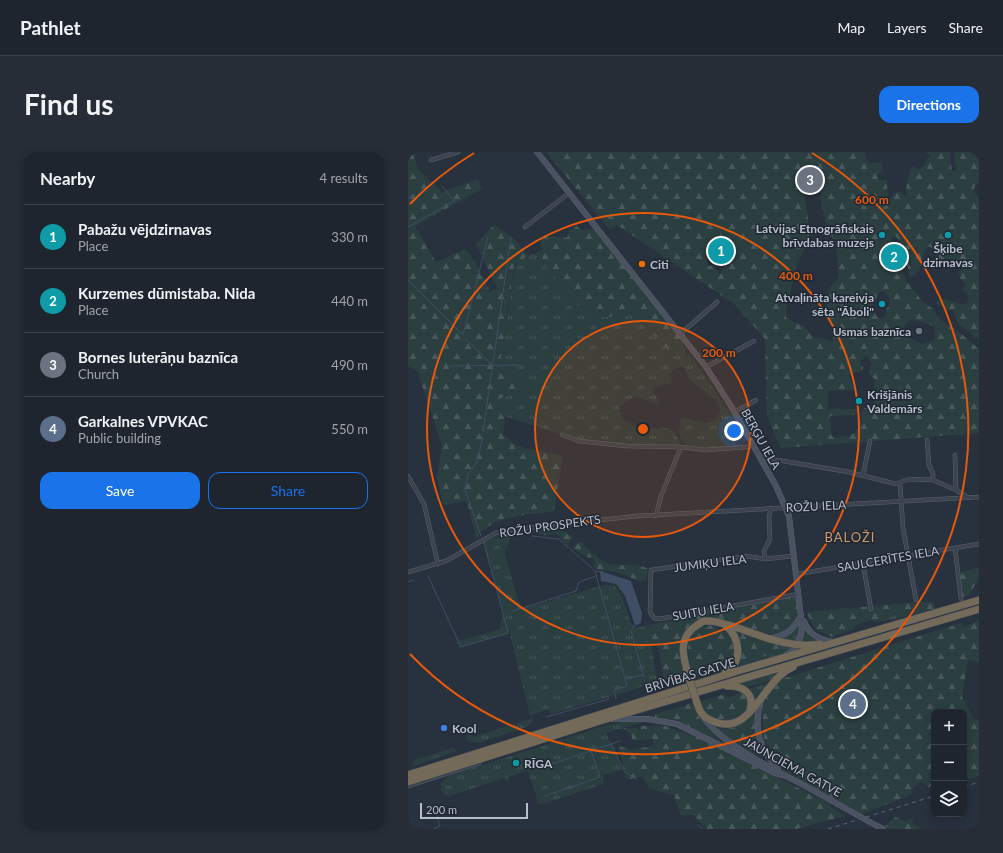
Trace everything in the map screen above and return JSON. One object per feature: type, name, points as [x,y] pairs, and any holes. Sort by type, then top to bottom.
[{"type":"highway","name":"BRĪVĪBAS GATVE","points":[[408,775],[834,642],[979,600]]},
{"type":"highway","name":"BRĪVĪBAS GATVE","points":[[408,782],[602,720],[979,609]]},
{"type":"highway","points":[[819,656],[811,661],[790,669],[781,675],[748,714],[737,723],[728,725],[712,721],[701,714],[688,675],[682,650],[686,634],[696,625],[704,622],[723,623],[768,638],[798,645],[818,645],[834,642]]},
{"type":"highway","points":[[698,684],[727,672],[736,660],[738,645],[736,637],[723,623]]},
{"type":"highway","points":[[719,686],[735,686],[746,691],[751,699],[748,714]]},
{"type":"main road","name":"BERĢU IELA","points":[[537,152],[706,367],[753,445],[786,507],[797,574],[801,615],[802,633],[798,645]]},
{"type":"main road","points":[[768,638],[787,633],[797,623],[801,615]]},
{"type":"main road","points":[[801,615],[811,633],[822,640],[834,642]]},
{"type":"main road","points":[[774,661],[792,651],[798,645]]},
{"type":"main road","points":[[764,694],[757,719],[758,735],[765,753],[772,763],[786,776]]},
{"type":"main road","name":"JAUNCIEMA GATVE","points":[[701,714],[711,728],[719,735],[786,776],[883,829]]},
{"type":"main road","points":[[602,720],[648,718],[677,724],[774,773],[786,776]]},
{"type":"street","points":[[432,160],[458,152]]},
{"type":"street","points":[[525,227],[569,193]]},
{"type":"street","points":[[680,334],[717,302]]},
{"type":"street","points":[[706,367],[754,342]]},
{"type":"street","points":[[734,412],[756,400]]},
{"type":"street","points":[[562,435],[579,441],[619,445],[681,447],[705,450],[747,447],[753,445]]},
{"type":"street","points":[[927,440],[929,464],[933,474],[933,480]]},
{"type":"street","points":[[863,475],[870,441]]},
{"type":"street","points":[[655,516],[661,496],[681,447]]},
{"type":"street","points":[[955,455],[956,490]]},
{"type":"street","points":[[759,457],[863,475],[900,484],[909,479],[933,480],[956,490],[967,497]]},
{"type":"street","points":[[408,476],[424,504],[438,564]]},
{"type":"street","points":[[900,484],[908,556],[916,600]]},
{"type":"street","name":"ROŽU IELA","points":[[655,516],[786,507],[979,497]]},
{"type":"street","points":[[765,559],[764,551],[770,539],[769,517],[771,508]]},
{"type":"street","name":"ROŽU PROSPEKTS","points":[[408,572],[438,564],[456,556],[484,539],[502,532],[596,520],[655,516]]},
{"type":"street","name":"SAULCERĪTES IELA","points":[[797,574],[979,544]]},
{"type":"street","points":[[954,548],[961,599]]},
{"type":"street","name":"JUMIĶU IELA","points":[[652,570],[746,556],[765,559],[793,556]]},
{"type":"street","points":[[863,564],[871,609]]},
{"type":"street","name":"SUITU IELA","points":[[652,570],[650,612],[654,618],[659,620],[799,594]]},
{"type":"street","points":[[408,786],[475,765],[492,756]]},
{"type":"green space","points":[[408,152],[412,152],[419,170],[442,192],[478,179],[482,189],[415,226],[436,262],[466,249],[479,268],[490,291],[497,288],[476,244],[494,225],[513,238],[528,255],[514,266],[499,371],[534,384],[499,399],[505,419],[503,434],[517,446],[563,456],[554,511],[523,515],[502,520],[483,530],[476,538],[467,501],[443,505],[437,476],[442,445],[417,371],[408,366]]},
{"type":"green space","points":[[546,152],[864,152],[868,163],[882,163],[882,172],[877,175],[878,180],[886,180],[889,199],[896,192],[902,192],[904,196],[907,194],[907,180],[913,166],[919,169],[925,165],[926,160],[931,157],[926,152],[950,152],[952,171],[957,170],[954,161],[955,152],[979,152],[979,183],[975,185],[974,192],[979,198],[979,340],[958,323],[952,311],[934,303],[939,300],[947,299],[957,303],[966,304],[969,299],[966,292],[962,290],[966,285],[960,279],[958,271],[962,270],[959,262],[949,259],[941,260],[938,258],[935,250],[928,246],[924,252],[920,269],[914,276],[909,277],[905,247],[895,236],[892,237],[891,248],[882,256],[882,261],[887,265],[901,265],[906,280],[922,301],[933,309],[939,319],[958,331],[979,349],[979,433],[781,448],[767,415],[765,339],[734,304],[617,225],[610,230]],"holes":[[[804,173],[815,174],[820,179],[821,203],[828,232],[835,240],[839,277],[829,288],[826,305],[833,326],[833,341],[814,337],[805,327],[786,318],[786,311],[797,263],[804,251],[810,232],[802,179]],[[717,243],[726,245],[730,249],[728,263],[723,267],[720,275],[714,265],[708,266],[707,261],[711,245]],[[879,292],[886,293],[888,296],[889,306],[886,309],[885,316],[881,319],[877,317],[872,308]],[[910,319],[929,324],[935,328],[934,340],[922,344],[906,336],[904,327]],[[868,356],[872,365],[868,372],[875,380],[875,399],[873,406],[865,408],[862,411],[862,418],[856,432],[849,436],[845,435],[834,438],[831,435],[831,423],[828,419],[831,416],[853,415],[857,413],[857,409],[828,409],[828,391],[855,390],[849,376],[856,372],[863,371],[863,367],[860,364],[864,357]]]},
{"type":"green space","points":[[576,226],[582,230],[594,228],[682,339],[687,357],[670,351],[652,332],[644,319],[632,313],[618,309],[611,317],[599,317],[594,311],[576,304],[543,262],[540,239],[545,235],[567,238],[569,230]]},
{"type":"green space","points":[[541,251],[543,262],[576,304],[594,311],[617,309],[632,313],[644,319],[652,332],[687,357],[691,356],[740,428],[735,446],[715,448],[695,447],[686,444],[681,438],[679,430],[682,417],[705,423],[716,420],[720,409],[716,400],[689,379],[684,367],[676,368],[671,372],[672,383],[664,384],[652,389],[660,403],[657,404],[636,396],[619,406],[622,419],[639,429],[667,428],[674,431],[680,443],[679,446],[649,446],[581,441],[504,416],[499,399],[534,384],[499,371],[514,269],[515,265],[521,260],[529,255]]},
{"type":"green space","points":[[538,530],[563,531],[573,537],[569,543],[565,543],[557,534],[542,535],[532,532]]},
{"type":"green space","points":[[508,535],[510,541],[504,552],[521,609],[604,585],[614,585],[622,596],[631,623],[636,628],[648,625],[657,680],[633,690],[550,714],[548,709],[530,716],[510,634],[459,647],[456,642],[500,629],[503,610],[483,543],[496,537]]},
{"type":"green space","points":[[580,541],[604,562],[614,565],[637,566],[648,569],[646,581],[596,569],[593,565],[595,563],[593,558],[586,557],[572,548]]},
{"type":"green space","points":[[979,568],[979,578],[969,595],[962,597],[959,572]]},
{"type":"green space","points":[[797,596],[798,609],[795,620],[790,627],[779,633],[767,633],[754,630],[726,620],[713,618],[700,620],[687,630],[683,635],[680,644],[686,681],[665,684],[657,643],[651,644],[648,625]]},
{"type":"green space","points":[[933,602],[936,609],[913,615],[901,611],[890,617],[860,623],[855,626],[855,629],[832,637],[815,629],[806,612]]},
{"type":"green space","points":[[901,611],[913,615],[879,622],[872,621],[872,619],[890,617]]},
{"type":"green space","points":[[979,620],[979,662],[968,660],[962,697],[974,719],[979,720],[979,776],[967,780],[967,709],[931,709],[931,785],[929,788],[922,781],[913,788],[911,795],[862,814],[783,770],[764,740],[762,709],[767,694],[778,680],[961,623],[964,627]]},
{"type":"green space","points":[[799,624],[797,643],[777,639],[787,636]]},
{"type":"green space","points":[[709,625],[721,629],[730,636],[735,652],[733,659],[729,664],[694,678],[689,662],[688,646],[694,633],[700,628]]},
{"type":"green space","points":[[805,628],[821,641],[800,644]]},
{"type":"green space","points":[[736,630],[782,644],[781,651],[736,665]]},
{"type":"green space","points":[[782,644],[794,646],[783,654],[734,669],[736,665]]},
{"type":"green space","points":[[779,672],[771,680],[745,688],[741,683]]},
{"type":"green space","points":[[770,683],[753,706],[747,689]]},
{"type":"green space","points":[[741,692],[749,699],[746,711],[740,718],[731,721],[719,722],[702,711],[700,701],[725,694],[729,698]]},
{"type":"green space","points":[[692,703],[707,727],[728,747],[677,720],[655,717],[655,714]]},
{"type":"green space","points":[[752,713],[755,714],[758,744],[763,758],[744,750],[718,731],[719,728],[729,729],[737,725]]},
{"type":"green space","points":[[533,718],[532,722],[527,727],[478,743],[465,741],[468,735],[471,734],[472,737]]},
{"type":"green space","points":[[627,721],[648,721],[606,733],[618,754],[621,770],[602,775],[604,784],[539,805],[528,771],[508,777],[509,780],[505,781],[504,778],[450,796],[446,795],[441,790],[441,783],[448,776],[600,727]]},
{"type":"green space","points":[[640,726],[665,726],[699,738],[830,804],[831,807],[846,816],[796,829],[707,829],[693,815],[681,816],[674,795],[650,789],[642,776],[626,780],[619,746],[631,750],[653,746],[653,739],[633,741],[631,735],[623,728],[636,728],[641,730]]},
{"type":"green space","points":[[453,748],[457,751],[414,766],[413,765],[414,760]]},
{"type":"green space","points":[[895,817],[905,821],[913,818],[912,824],[921,829],[891,829],[885,826]]},
{"type":"water","points":[[600,571],[631,581],[642,613],[641,623],[635,625],[625,596],[616,584],[601,581]]},
{"type":"waterway","points":[[408,227],[454,201],[442,186]]},
{"type":"waterway","points":[[408,280],[463,335],[488,237]]},
{"type":"waterway","points":[[483,432],[511,237]]},
{"type":"waterway","points":[[466,339],[492,365]]},
{"type":"waterway","points":[[449,366],[520,365]]},
{"type":"waterway","points":[[481,536],[465,489],[468,474],[477,462],[483,437]]},
{"type":"waterway","points":[[532,536],[559,539],[595,571],[603,572]]},
{"type":"waterway","points":[[428,576],[461,647],[508,633],[484,542]]},
{"type":"waterway","points":[[595,571],[627,686],[614,690],[616,698]]},
{"type":"waterway","points":[[513,611],[576,591],[579,582],[596,576]]},
{"type":"waterway","points":[[408,582],[413,580]]},
{"type":"waterway","points":[[640,623],[635,625],[631,631],[644,677]]},
{"type":"waterway","points":[[627,679],[643,675]]},
{"type":"waterway","points":[[546,717],[609,699]]},
{"type":"waterway","points":[[552,764],[620,741]]},
{"type":"waterway","points":[[611,745],[624,771],[637,780]]},
{"type":"waterway","points":[[545,796],[600,777],[591,751]]},
{"type":"waterway","points":[[433,829],[440,826],[434,807]]},
{"type":"waterway","points":[[698,825],[703,829]]},
{"type":"railway","points":[[967,786],[979,782]]},
{"type":"railway","points":[[828,829],[931,797]]},
{"type":"place","name":"Bornes luterāņu baznīca","points":[[810,180]]},
{"type":"place","name":"Latvijas Etnogrāfiskais brīvdabas muzejs","points":[[882,235]]},
{"type":"place","name":"Šķibe dzirnavas","points":[[948,235]]},
{"type":"place","name":"Pabažu vējdzirnavas","points":[[721,251]]},
{"type":"place","name":"Kurzemes dūmistaba. Nida","points":[[894,257]]},
{"type":"place","name":"Citi","points":[[642,264]]},
{"type":"place","name":"Atvaļināta kareivja sēta \"Āboli\"","points":[[882,304]]},
{"type":"place","name":"Usmas baznīca","points":[[919,331]]},
{"type":"place","name":"Krišjānis Valdemārs","points":[[859,401]]},
{"type":"place","name":"Garkalnes VPVKAC","points":[[853,704]]},
{"type":"place","name":"Kool","points":[[444,728]]},
{"type":"place","name":"RĪGA","points":[[516,763]]},
{"type":"district","name":"BALOŽI","points":[[850,537]]}]
